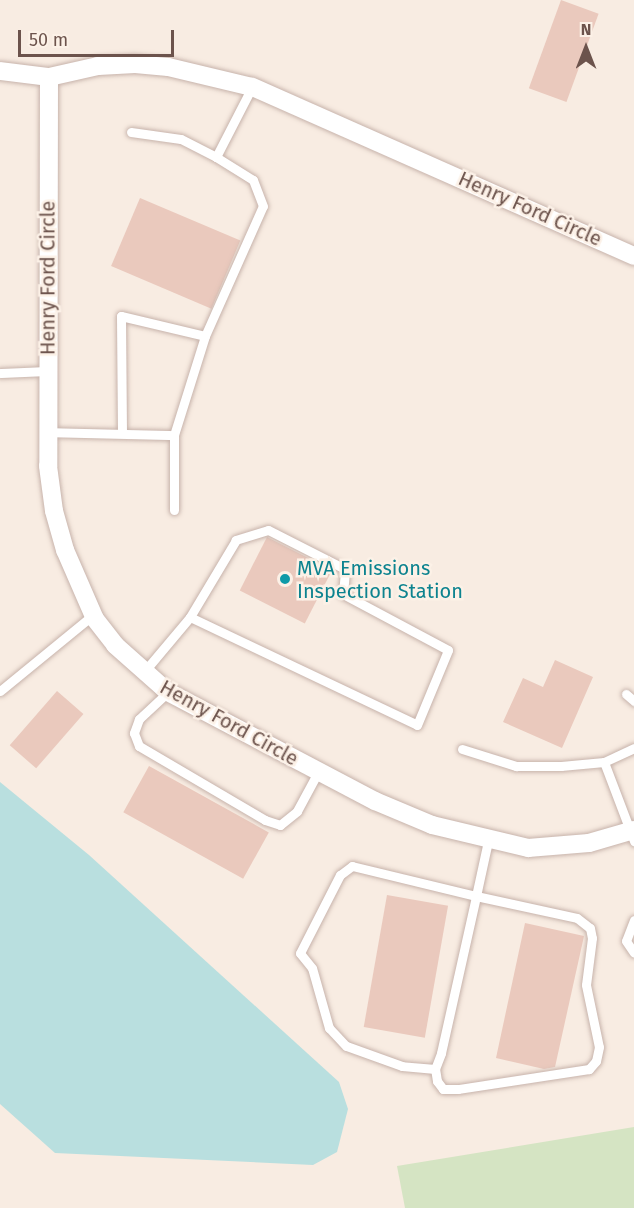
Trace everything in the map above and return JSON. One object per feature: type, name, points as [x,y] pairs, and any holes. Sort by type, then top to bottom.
[{"type":"street","name":"Henry Ford Circle","points":[[0,71],[49,77],[135,64],[178,69],[252,87],[634,256]]},
{"type":"street","name":"Henry Ford Circle","points":[[49,77],[47,432],[54,511],[65,550],[93,615],[115,645],[168,692],[318,772],[432,825],[488,841],[549,848],[632,834]]},
{"type":"lane","points":[[216,157],[252,87]]},
{"type":"lane","points":[[131,132],[181,139],[216,157],[253,180],[263,206],[205,336],[174,435],[174,510]]},
{"type":"lane","points":[[122,432],[121,316],[205,336]]},
{"type":"lane","points":[[0,373],[48,371]]},
{"type":"lane","points":[[47,432],[174,435]]},
{"type":"lane","points":[[144,673],[190,617],[236,540],[268,530],[345,569],[343,594],[448,650],[417,725],[190,617]]},
{"type":"lane","points":[[0,691],[93,615]]},
{"type":"lane","points":[[168,692],[139,719],[134,733],[139,746],[265,820],[280,825],[297,812],[318,772]]},
{"type":"lane","points":[[626,694],[634,701]]},
{"type":"lane","points":[[462,748],[516,766],[604,762],[634,748]]},
{"type":"lane","points":[[604,762],[632,834]]},
{"type":"lane","points":[[435,1069],[402,1066],[346,1046],[329,1028],[312,968],[300,953],[346,868],[352,866],[476,896],[577,918],[590,928],[592,954],[586,985],[599,1047],[596,1061],[589,1069],[554,1077],[443,1089],[435,1069],[476,896],[488,841]]},
{"type":"lane","points":[[634,920],[626,941],[634,953]]},
{"type":"green space","points":[[634,1127],[634,1208],[405,1208],[397,1166]]},
{"type":"water","points":[[0,782],[89,855],[339,1082],[348,1109],[337,1152],[313,1165],[55,1153],[0,1104]]},
{"type":"building","points":[[561,0],[599,14],[566,102],[529,88]]},
{"type":"building","points":[[140,198],[240,241],[211,309],[111,266]]},
{"type":"building","name":"MVA Emissions Inspection Station","points":[[267,537],[332,570],[305,624],[240,590]]},
{"type":"building","points":[[555,660],[593,677],[562,748],[503,722],[523,678],[543,687]]},
{"type":"building","points":[[57,691],[83,714],[36,768],[10,745]]},
{"type":"building","points":[[149,766],[269,832],[243,879],[123,812]]},
{"type":"building","points":[[387,895],[448,906],[425,1038],[364,1027]]},
{"type":"building","points":[[525,923],[584,936],[555,1067],[544,1069],[496,1058]]},
{"type":"place","name":"MVA Emissions Inspection Station","points":[[285,579]]}]
